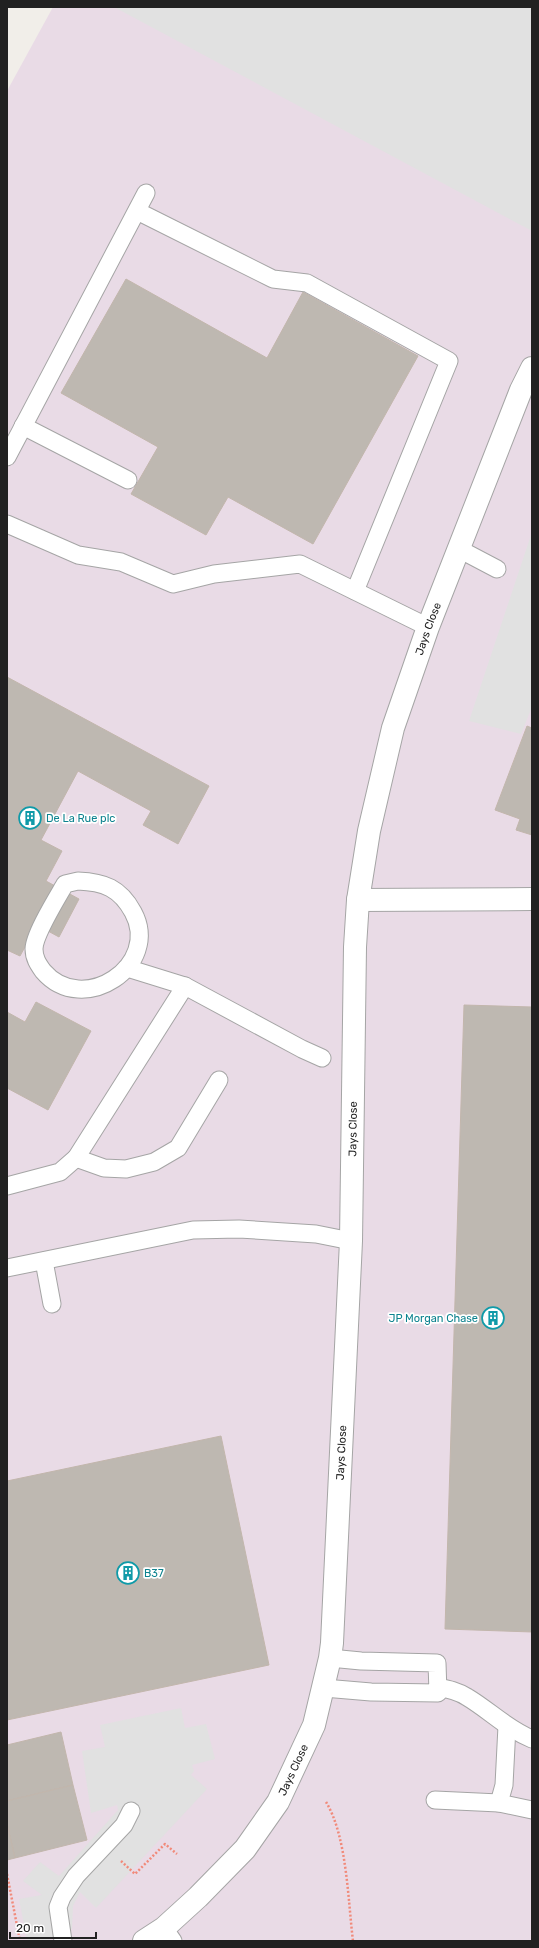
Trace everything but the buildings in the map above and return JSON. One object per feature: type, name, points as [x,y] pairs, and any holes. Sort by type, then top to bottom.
[{"type":"street","name":"Jays Close","points":[[144,1941],[168,1934],[198,1897],[245,1849],[278,1802],[314,1725],[324,1688],[330,1658],[351,1241],[355,947],[358,900],[368,830],[393,728],[428,628],[521,390],[532,368]]},
{"type":"street","points":[[358,900],[532,899]]},
{"type":"lane","points":[[7,457],[146,193]]},
{"type":"lane","points":[[137,211],[273,279],[307,283],[449,361],[355,591]]},
{"type":"lane","points":[[23,426],[128,480]]},
{"type":"lane","points":[[7,524],[78,555],[121,562],[173,584],[214,574],[300,564],[428,628]]},
{"type":"lane","points":[[459,549],[497,569]]},
{"type":"lane","points":[[78,881],[96,882],[113,889],[126,901],[135,917],[138,935],[135,952],[127,968],[114,980],[98,988],[80,989],[63,986],[48,976],[36,962],[34,949],[38,934],[65,884],[78,881]]},
{"type":"lane","points":[[127,968],[185,986],[302,1049],[322,1058]]},
{"type":"lane","points":[[7,1186],[60,1172],[76,1158],[185,986]]},
{"type":"lane","points":[[76,1158],[104,1168],[126,1169],[154,1162],[178,1148],[219,1080]]},
{"type":"lane","points":[[7,1268],[193,1230],[239,1229],[316,1234],[351,1241]]},
{"type":"lane","points":[[44,1261],[52,1304]]},
{"type":"lane","points":[[324,1688],[371,1692],[438,1694],[437,1663],[361,1662],[330,1658]]},
{"type":"lane","points":[[438,1687],[455,1691],[466,1696],[507,1726],[532,1739]]},
{"type":"lane","points":[[499,1803],[504,1785],[507,1726]]},
{"type":"lane","points":[[435,1800],[499,1803],[532,1810]]},
{"type":"lane","points":[[63,1941],[58,1908],[62,1897],[76,1876],[124,1825],[131,1811]]},
{"type":"path","points":[[326,1802],[331,1810],[342,1850],[353,1941]]},
{"type":"path","points":[[104,1846],[136,1874],[165,1844],[177,1854]]},
{"type":"path","points":[[7,1874],[20,1941]]},
{"type":"shaded area","points":[[53,7],[532,7],[532,1941],[7,1941],[7,91]]},
{"type":"shaded area","points":[[114,7],[532,7],[532,231]]},
{"type":"shaded area","points":[[532,532],[532,707],[521,734],[469,721]]},
{"type":"shaded area","points":[[181,1708],[185,1728],[206,1724],[215,1759],[192,1765],[194,1771],[191,1775],[207,1789],[96,1908],[80,1892],[73,1906],[72,1929],[46,1941],[27,1941],[19,1899],[42,1895],[23,1881],[40,1862],[59,1876],[118,1810],[117,1805],[91,1813],[82,1751],[105,1747],[100,1725]]},
{"type":"place","name":"De La Rue plc","points":[[30,818]]},
{"type":"place","name":"JP Morgan Chase","points":[[493,1318]]},
{"type":"place","name":"B37","points":[[128,1573]]}]
